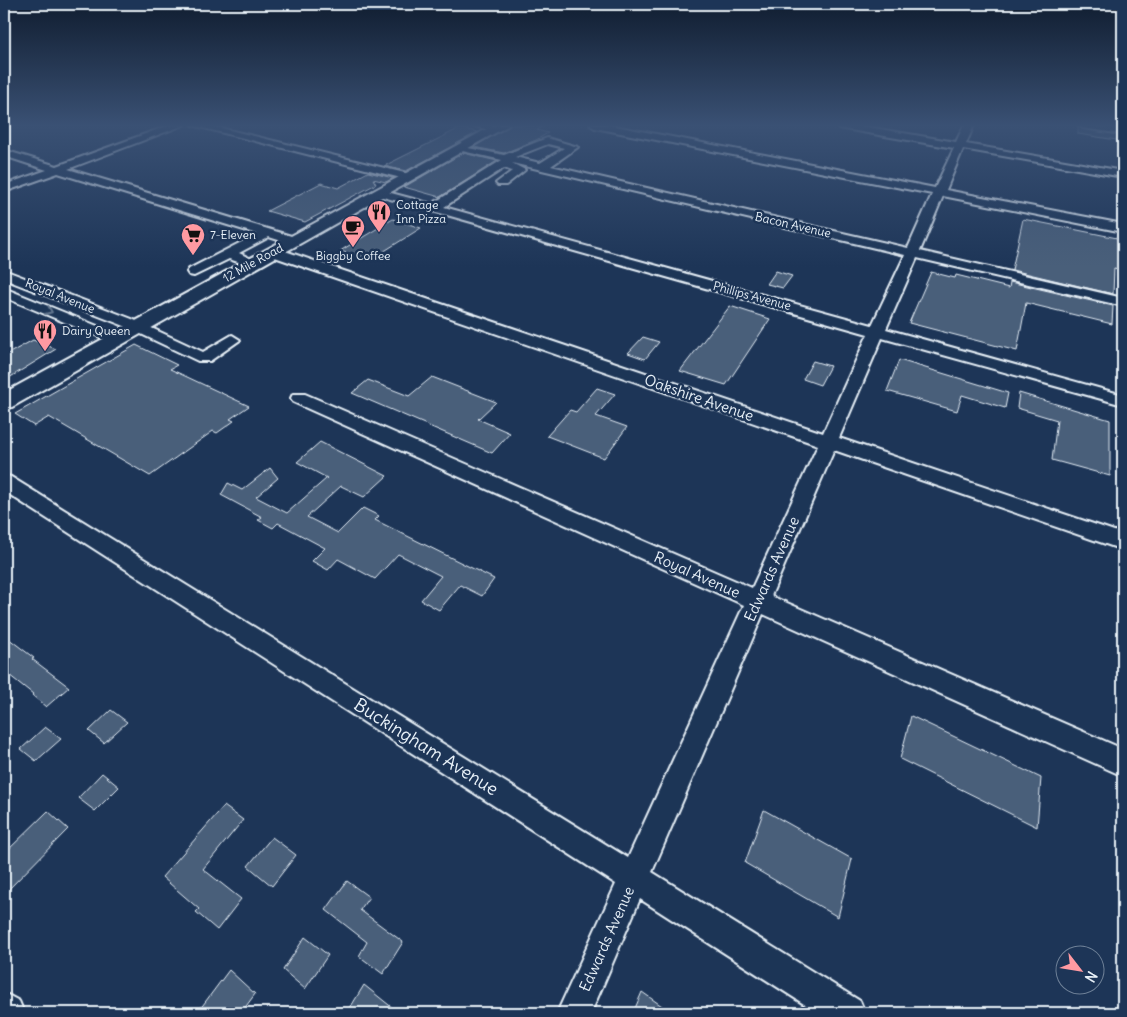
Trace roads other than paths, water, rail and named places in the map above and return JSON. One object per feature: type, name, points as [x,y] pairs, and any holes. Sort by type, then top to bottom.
[{"type":"main road","name":"12 Mile Road","points":[[4,402],[417,172]]},
{"type":"street","points":[[4,190],[52,172]]},
{"type":"street","points":[[67,172],[294,241]]},
{"type":"street","points":[[390,172],[409,177]]},
{"type":"street","points":[[434,208],[490,172]]},
{"type":"street","points":[[502,183],[517,172]]},
{"type":"street","name":"Bacon Avenue","points":[[570,172],[1123,302]]},
{"type":"street","points":[[839,172],[1123,228]]},
{"type":"street","name":"Edwards Avenue","points":[[574,1013],[948,172]]},
{"type":"street","name":"Phillips Avenue","points":[[380,193],[1123,400]]},
{"type":"street","points":[[194,272],[268,233]]},
{"type":"street","name":"Oakshire Avenue","points":[[274,252],[1123,542]]},
{"type":"street","points":[[228,254],[253,263]]},
{"type":"street","name":"Royal Avenue","points":[[6,276],[138,328],[198,355],[226,338]]},
{"type":"street","name":"Royal Avenue","points":[[4,292],[117,339]]},
{"type":"street","name":"Royal Avenue","points":[[298,398],[1123,763]]},
{"type":"street","name":"Buckingham Avenue","points":[[4,482],[848,1013]]},
{"type":"street","points":[[4,1010],[7,1013]]},
{"type":"place","name":"Cottage Inn Pizza","points":[[379,233]]},
{"type":"place","name":"Biggby Coffee","points":[[353,248]]},
{"type":"place","name":"7-Eleven","points":[[193,256]]},
{"type":"place","name":"Dairy Queen","points":[[45,352]]}]
